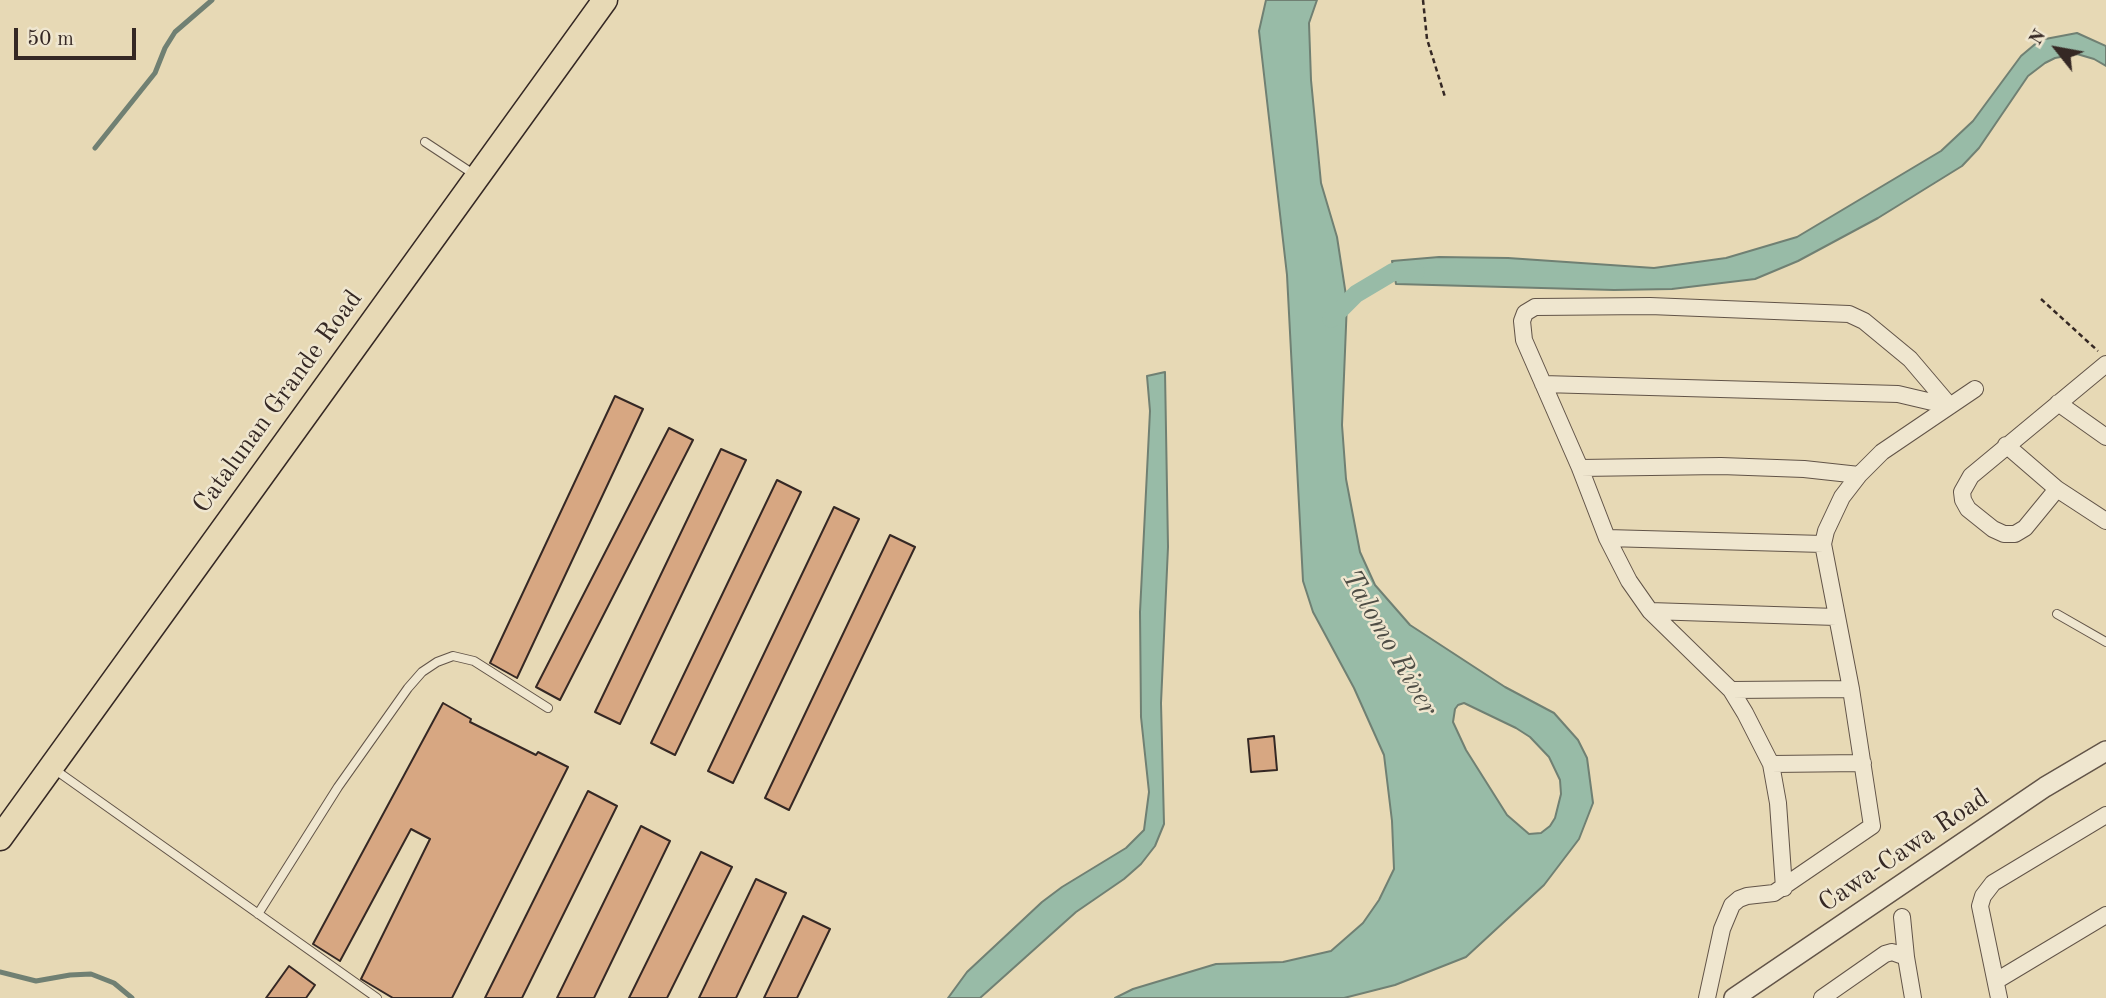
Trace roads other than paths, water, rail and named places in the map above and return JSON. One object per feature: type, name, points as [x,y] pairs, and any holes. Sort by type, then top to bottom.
[{"type":"main road","name":"Catalunan Grande Road","points":[[0,838],[605,0]]},
{"type":"street","points":[[1784,888],[1778,803],[1770,764],[1731,690],[1650,611],[1629,582],[1607,538],[1580,468],[1524,340],[1521,328],[1525,313],[1535,307],[1650,306],[1849,314],[1864,321],[1910,359],[1950,406]]},
{"type":"street","points":[[2057,489],[2025,528],[2015,534],[2004,534],[1993,529],[1968,509],[1962,492],[1970,476],[2106,361]]},
{"type":"street","points":[[1544,384],[1898,394],[1950,406]]},
{"type":"street","points":[[1707,998],[1722,929],[1732,905],[1747,896],[1774,893],[1784,888],[1872,827],[1851,689],[1823,544],[1832,514],[1859,475],[1882,452],[1975,389]]},
{"type":"street","points":[[2058,403],[2106,437]]},
{"type":"street","points":[[2006,445],[2057,489],[2106,521]]},
{"type":"street","points":[[1580,468],[1721,466],[1804,469],[1859,475]]},
{"type":"street","points":[[1607,538],[1823,544]]},
{"type":"street","points":[[1650,611],[1836,617]]},
{"type":"street","points":[[1731,690],[1851,689]]},
{"type":"street","name":"Cawa-Cawa Road","points":[[1734,998],[2045,787],[2106,751]]},
{"type":"street","points":[[1770,764],[1863,763]]},
{"type":"street","points":[[1999,998],[1980,906],[1993,883],[2106,815]]},
{"type":"street","points":[[1996,981],[2106,915]]},
{"type":"street","points":[[1902,917],[1903,955],[1913,998]]},
{"type":"street","points":[[1822,998],[1842,991],[1885,954],[1903,955]]},
{"type":"lane","points":[[425,142],[478,176]]},
{"type":"lane","points":[[2057,614],[2106,642]]},
{"type":"lane","points":[[258,914],[338,787],[422,672],[453,656],[474,661],[548,708]]},
{"type":"lane","points":[[52,767],[377,998]]},
{"type":"water","name":"Talomo River","points":[[1266,0],[1317,0],[1309,23],[1311,80],[1321,183],[1337,237],[1347,302],[1342,425],[1346,479],[1360,552],[1375,585],[1410,625],[1505,687],[1554,713],[1578,740],[1587,758],[1593,803],[1579,839],[1544,885],[1466,957],[1395,985],[1344,998],[1115,998],[1133,989],[1216,964],[1283,962],[1331,951],[1363,923],[1379,900],[1394,869],[1392,821],[1384,755],[1354,688],[1313,612],[1303,581],[1287,275],[1259,31]],"holes":[[[1464,703],[1530,737],[1549,757],[1560,780],[1561,794],[1555,818],[1541,833],[1529,834],[1507,815],[1466,750],[1453,722],[1455,709]]]},
{"type":"water","points":[[2077,33],[2106,46],[2106,66],[2077,54],[2055,58],[2045,63],[2028,76],[1979,148],[1962,166],[1878,218],[1798,261],[1755,279],[1672,289],[1614,290],[1396,284],[1392,261],[1439,257],[1508,258],[1654,268],[1726,258],[1797,237],[1941,151],[1973,121],[2021,56],[2040,40]]},
{"type":"water","points":[[1165,372],[1168,547],[1161,703],[1164,824],[1155,846],[1141,864],[1076,912],[980,998],[948,998],[967,972],[1042,902],[1126,848],[1144,830],[1149,792],[1141,717],[1140,612],[1150,411],[1147,376]]},
{"type":"waterway","points":[[95,148],[155,73],[175,32],[212,0]]},
{"type":"waterway","points":[[1331,319],[1356,294],[1393,272],[1416,272]]},
{"type":"waterway","points":[[0,972],[36,981],[91,974],[114,983],[132,998]]}]
